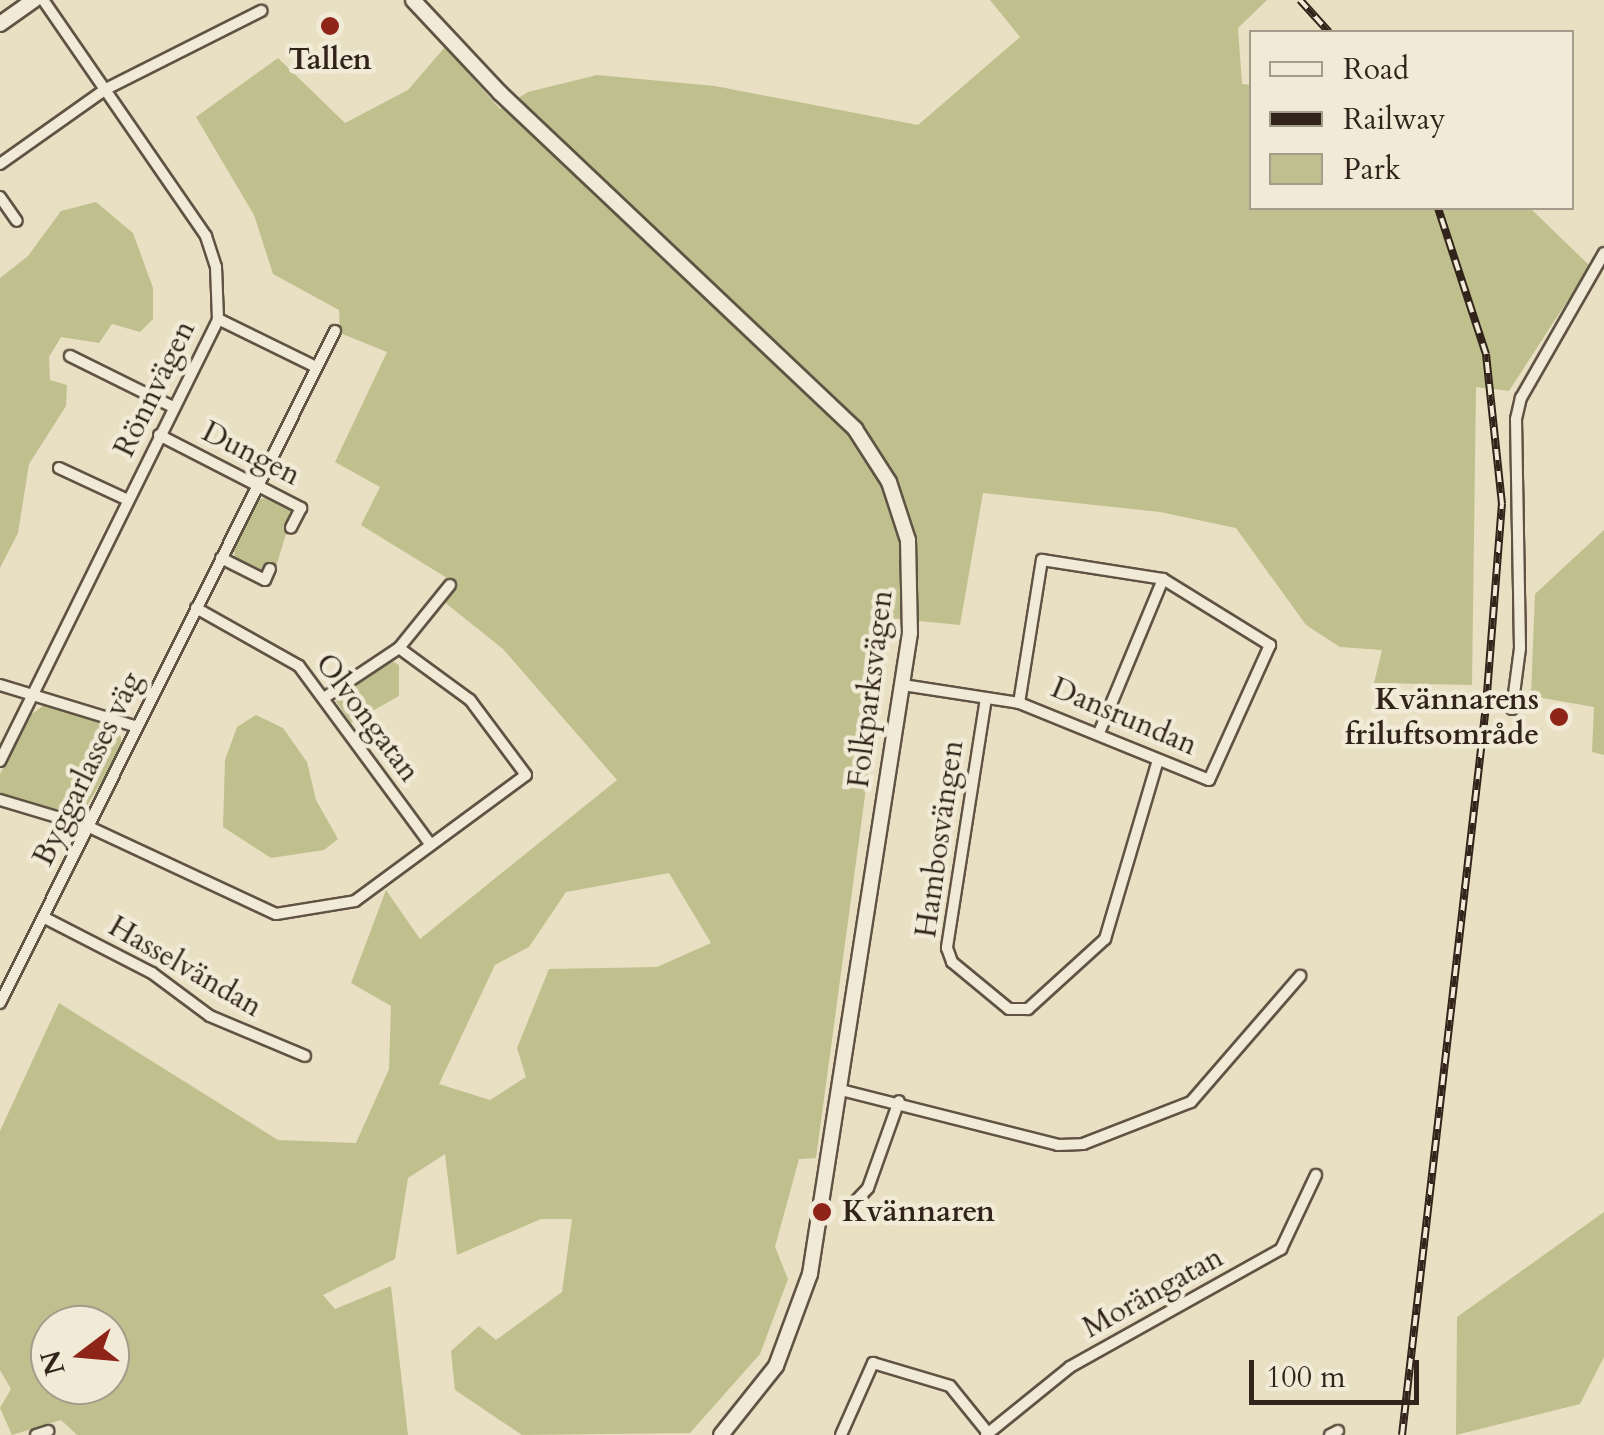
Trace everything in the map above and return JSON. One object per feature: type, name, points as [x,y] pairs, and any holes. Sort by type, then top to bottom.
[{"type":"main road","points":[[0,24],[34,0]]},
{"type":"main road","name":"Folkparksvägen","points":[[413,0],[500,94],[835,408],[874,455],[898,507],[914,575],[902,684],[841,1090],[803,1304],[776,1366],[723,1434]]},
{"type":"street","name":"Rönnvägen","points":[[0,761],[218,319],[216,267],[206,236],[43,0]]},
{"type":"street","points":[[0,164],[106,89],[261,10]]},
{"type":"street","points":[[0,197],[17,221]]},
{"type":"street","points":[[1512,709],[1520,648],[1516,419],[1522,398],[1604,253]]},
{"type":"street","points":[[218,319],[314,366]]},
{"type":"street","name":"Byggarlasses väg","points":[[0,1003],[335,330]]},
{"type":"street","points":[[70,356],[173,407]]},
{"type":"street","name":"Dungen","points":[[159,434],[301,508],[291,528]]},
{"type":"street","points":[[59,468],[128,500]]},
{"type":"street","points":[[221,558],[264,580],[270,568]]},
{"type":"street","name":"Dansrundan","points":[[902,684],[1018,703],[1210,780],[1270,645],[1163,579],[1042,560],[1018,703]]},
{"type":"street","points":[[1099,733],[1163,579]]},
{"type":"street","points":[[324,698],[398,648],[450,585]]},
{"type":"street","name":"Olvongatan","points":[[196,608],[284,653],[324,698],[432,845]]},
{"type":"street","points":[[0,800],[86,826],[276,914],[355,902],[526,774],[470,700],[398,648]]},
{"type":"street","points":[[0,684],[136,728]]},
{"type":"street","name":"Hambosvängen","points":[[986,698],[948,948],[952,962],[1009,1010],[1028,1009],[1105,939],[1158,760]]},
{"type":"street","name":"Hasselvändan","points":[[43,917],[152,973],[210,1016],[305,1056]]},
{"type":"street","points":[[841,1090],[898,1101],[1058,1145],[1082,1144],[1191,1102],[1300,976]]},
{"type":"street","points":[[855,1202],[868,1188],[898,1101]]},
{"type":"street","name":"Morängatan","points":[[987,1434],[1070,1367],[1282,1249],[1316,1175]]},
{"type":"street","points":[[841,1435],[873,1363],[950,1386],[987,1434]]},
{"type":"green space","points":[[990,0],[1267,0],[1238,28],[1242,84],[1249,85],[1249,210],[1532,210],[1590,266],[1509,391],[1476,387],[1472,685],[1374,683],[1382,650],[1340,647],[1306,625],[1236,528],[1160,512],[983,493],[960,625],[889,618],[816,1158],[799,1159],[775,1247],[788,1279],[760,1354],[690,1433],[522,1435],[455,1390],[451,1351],[479,1326],[496,1340],[562,1292],[572,1219],[541,1219],[457,1255],[445,1154],[408,1178],[395,1259],[323,1295],[335,1309],[391,1286],[408,1435],[77,1435],[61,1420],[12,1435],[0,1408],[11,1389],[0,1370],[0,1131],[59,1003],[278,1140],[356,1143],[389,1069],[391,1006],[351,983],[386,890],[420,939],[617,780],[503,649],[443,601],[447,578],[361,525],[380,487],[335,462],[387,352],[340,333],[339,310],[273,274],[254,215],[196,117],[278,58],[345,123],[408,90],[445,47],[500,109],[528,92],[597,75],[715,86],[918,125],[1020,37]],"holes":[[[669,873],[711,943],[657,967],[549,969],[517,1048],[526,1077],[490,1100],[439,1084],[495,965],[529,947],[566,892]]]},
{"type":"green space","points":[[96,202],[133,233],[153,288],[153,319],[140,332],[112,324],[99,343],[61,337],[49,357],[50,380],[67,385],[66,406],[29,464],[18,533],[0,568],[0,278],[28,256],[61,211]]},
{"type":"green space","points":[[267,498],[293,511],[276,567],[267,563],[262,572],[235,559],[234,550],[260,499]]},
{"type":"green space","points":[[1604,530],[1604,755],[1592,752],[1594,707],[1531,696],[1535,594]]},
{"type":"green space","points":[[388,659],[399,665],[399,696],[351,723],[336,701]]},
{"type":"green space","points":[[44,705],[109,725],[121,737],[121,749],[81,816],[0,794],[0,774],[28,717]]},
{"type":"green space","points":[[256,715],[283,728],[307,762],[316,800],[338,839],[324,850],[271,858],[223,827],[225,760],[237,727]]},
{"type":"green space","points":[[1604,1212],[1604,1357],[1580,1404],[1456,1435],[1457,1317]]},
{"type":"railway","points":[[1300,0],[1327,30]]},
{"type":"railway","points":[[1402,1435],[1486,706],[1502,504],[1486,354],[1439,210]]},
{"type":"place","name":"Tallen","points":[[330,26]]},
{"type":"place","name":"Kvännarens friluftsområde","points":[[1559,717]]},
{"type":"place","name":"Kvännaren","points":[[822,1212]]}]
